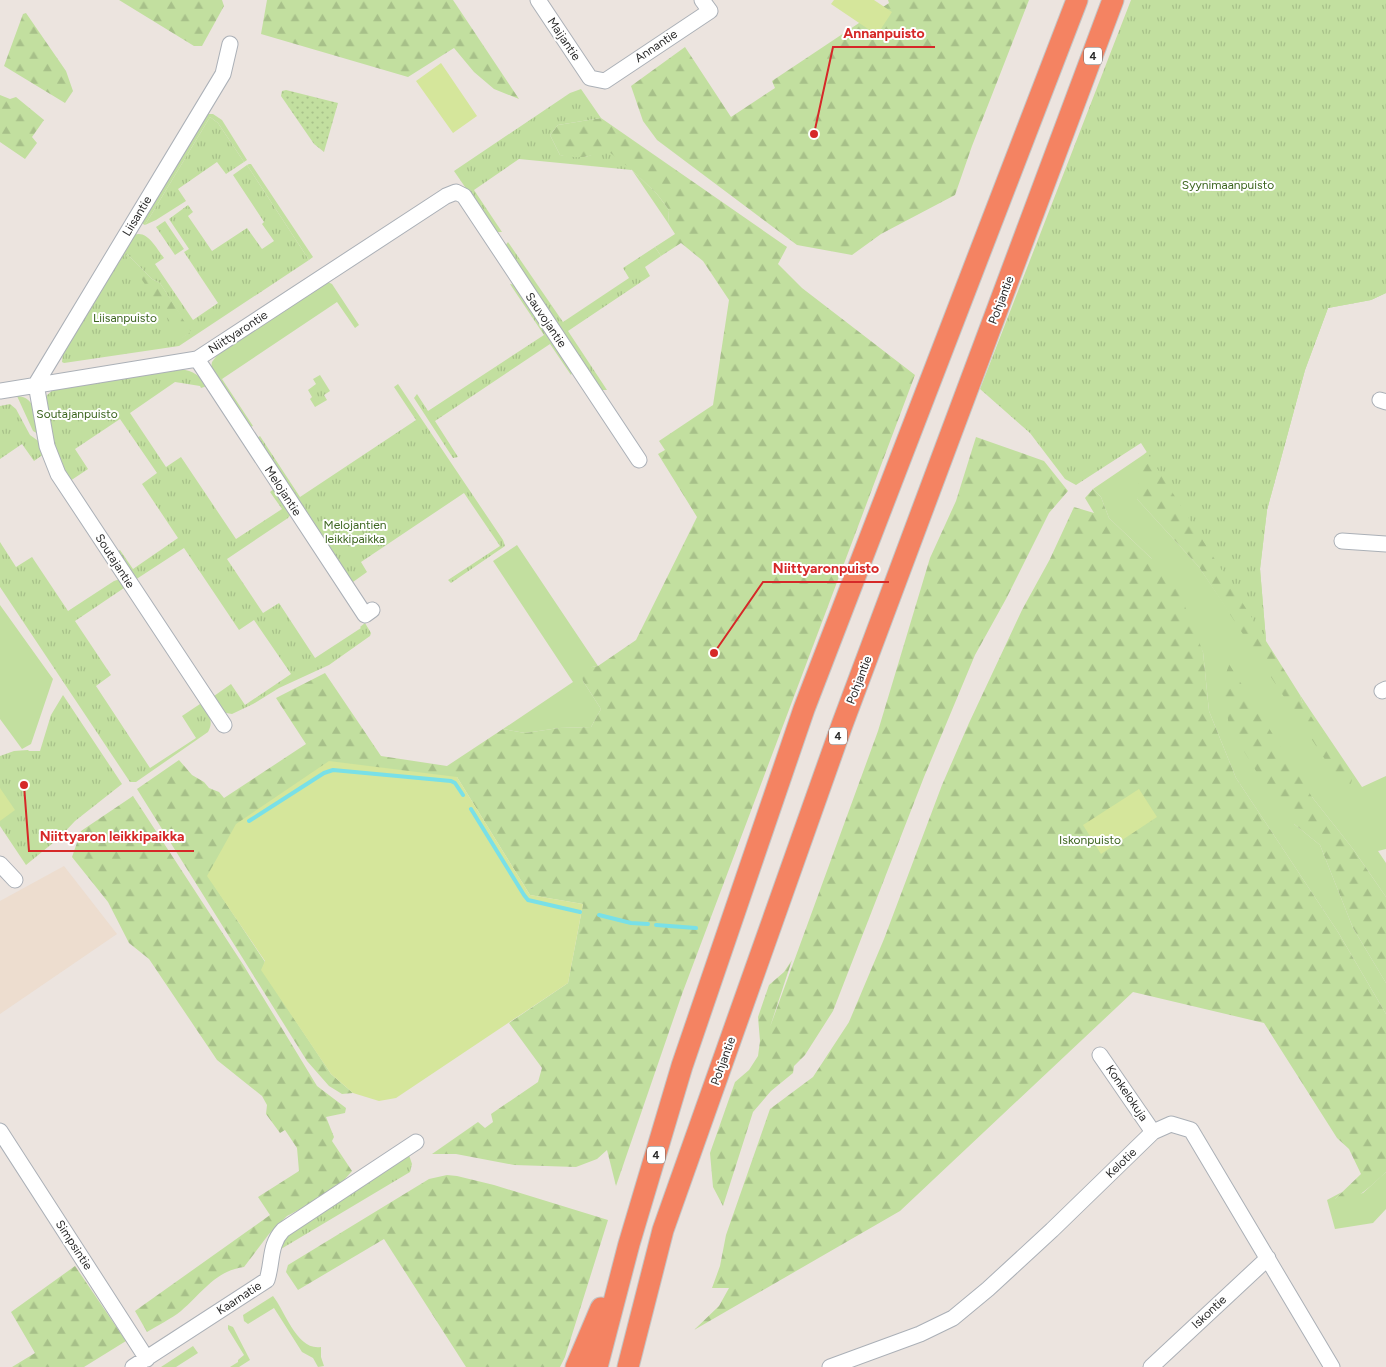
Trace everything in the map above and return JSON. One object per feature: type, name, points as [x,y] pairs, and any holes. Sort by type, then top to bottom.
[{"type":"highway","name":"4","points":[[597,1367],[629,1244],[682,1066],[804,709],[1077,0]]},
{"type":"highway","name":"Pohjantie","points":[[628,1367],[663,1230],[836,744],[1114,0]]},
{"type":"highway","points":[[576,1367],[629,1244]]},
{"type":"street","name":"Maijantie","points":[[538,0],[590,78]]},
{"type":"street","name":"Annantie","points":[[590,78],[605,81],[710,11],[702,0]]},
{"type":"street","name":"Liisantie","points":[[36,384],[223,74],[230,44]]},
{"type":"street","name":"Sauvojantie","points":[[446,196],[456,192],[464,196],[639,460]]},
{"type":"street","name":"Niittyarontie","points":[[0,391],[197,359],[446,196]]},
{"type":"street","name":"Melojantie","points":[[197,359],[365,615],[372,610]]},
{"type":"street","name":"Soutajantie","points":[[36,384],[47,446],[58,474],[224,726]]},
{"type":"street","points":[[1342,540],[1386,544]]},
{"type":"street","points":[[0,864],[15,880]]},
{"type":"street","name":"Konkelokuja","points":[[1100,1054],[1153,1132]]},
{"type":"street","name":"Kelotie","points":[[830,1367],[920,1334],[953,1318],[988,1289],[1052,1230],[1153,1132],[1171,1124],[1191,1130],[1332,1367]]},
{"type":"street","name":"Simpsintie","points":[[0,1131],[147,1359]]},
{"type":"street","name":"Kaarnatie","points":[[133,1367],[266,1280],[272,1262],[273,1243],[282,1230],[416,1142]]},
{"type":"street","name":"Iskontie","points":[[1151,1367],[1268,1258]]},
{"type":"shaded area","points":[[64,866],[117,934],[0,1014],[0,901]]},
{"type":"green space","points":[[119,0],[222,0],[224,6],[202,46],[194,46]]},
{"type":"green space","points":[[267,0],[453,0],[519,99],[494,89],[474,72],[454,48],[408,77],[261,34]]},
{"type":"green space","points":[[834,0],[874,0],[892,12],[877,35],[831,4]]},
{"type":"green space","points":[[888,0],[1029,0],[955,195],[881,234],[852,255],[797,245],[657,140],[643,121],[631,86],[685,47],[731,117],[775,88],[772,81],[889,3]]},
{"type":"green space","name":"Syynimaanpuisto","points":[[1131,0],[1386,0],[1386,293],[1371,300],[1328,308],[1305,370],[1267,510],[1260,569],[1266,640],[1141,443],[1076,485],[1065,479],[1030,433],[980,389]]},
{"type":"green space","points":[[26,13],[66,71],[73,91],[65,103],[4,66],[23,14]]},
{"type":"green space","points":[[441,63],[477,116],[453,133],[416,81]]},
{"type":"green space","points":[[581,89],[601,118],[558,125],[550,135],[560,155],[589,156],[603,147],[632,170],[519,159],[474,190],[502,232],[496,232],[454,171],[570,93]]},
{"type":"green space","points":[[286,90],[338,103],[324,152],[314,144],[281,96],[282,91]]},
{"type":"green space","points":[[0,95],[10,99],[16,97],[44,120],[32,137],[37,143],[25,159],[0,142]]},
{"type":"green space","points":[[206,114],[213,114],[222,120],[247,160],[244,162],[218,123],[210,117],[145,225],[143,224],[142,222]]},
{"type":"green space","points":[[210,117],[218,123],[244,162],[226,174],[217,162],[178,189],[186,201],[145,225]]},
{"type":"green space","points":[[601,118],[787,247],[778,264],[802,288],[915,375],[682,994],[616,1186],[607,1150],[597,1159],[576,1167],[514,1165],[456,1154],[432,1154],[478,1122],[485,1128],[493,1122],[491,1114],[538,1082],[542,1068],[509,1023],[568,983],[583,904],[530,895],[457,777],[208,876],[265,962],[262,970],[331,1074],[353,1093],[342,1094],[329,1086],[307,1061],[137,789],[179,760],[192,775],[204,782],[209,788],[219,792],[224,798],[306,744],[276,698],[325,673],[381,756],[447,766],[503,729],[525,733],[559,728],[591,727],[601,709],[583,681],[581,672],[598,666],[636,640],[697,517],[658,454],[665,450],[659,441],[713,405],[729,300],[703,261],[681,243],[661,256],[655,247],[675,234],[668,223],[669,210],[657,194],[632,170],[598,154],[575,159],[560,155],[550,135],[558,125]]},
{"type":"green space","points":[[251,164],[313,257],[309,260],[247,165]]},
{"type":"green space","points":[[247,165],[309,260],[179,346],[62,362],[63,352],[134,235],[143,235],[155,245],[164,258],[155,264],[193,320],[218,303],[184,252],[189,249],[169,219],[188,205],[193,212],[188,216],[212,251],[247,228],[262,249],[274,241],[262,224],[264,222],[233,175]],"holes":[[[127,254],[152,279],[160,283],[191,332],[181,338],[126,256]]]},
{"type":"green space","points":[[632,170],[657,194],[669,210],[668,223]]},
{"type":"green space","points":[[165,221],[184,249],[175,255],[156,227]]},
{"type":"green space","points":[[508,242],[563,322],[629,278],[623,268],[655,247],[661,256],[645,267],[650,276],[568,331],[607,390],[601,390],[505,246]]},
{"type":"green space","name":"Liisanpuisto","points":[[127,254],[152,279],[160,283],[192,332],[172,344],[80,349]]},
{"type":"green space","points":[[328,282],[332,284],[359,325],[355,328],[337,302],[222,379],[253,426],[250,427],[211,368],[212,362],[218,354]]},
{"type":"green space","points":[[510,284],[518,285],[574,369],[571,375],[550,344],[435,421],[458,457],[453,458],[414,398],[417,394],[428,411],[544,335]]},
{"type":"green space","points":[[1386,293],[1371,300],[1328,308],[1305,370],[1267,510],[1260,569],[1266,641],[1300,695],[1303,704],[1352,780],[1350,786],[1343,787],[1199,567],[1137,499],[1140,470],[1175,441],[1272,298]]},
{"type":"green space","name":"Soutajanpuisto","points":[[181,369],[196,374],[207,386],[201,388],[200,386],[175,382],[130,413],[166,467],[181,457],[236,539],[282,509],[270,492],[275,488],[292,513],[288,518],[227,559],[263,613],[279,603],[315,658],[361,628],[365,623],[371,633],[370,636],[329,665],[279,688],[232,714],[221,712],[212,700],[214,696],[231,684],[245,705],[291,674],[254,620],[239,630],[184,548],[135,580],[115,553],[120,550],[133,569],[178,538],[142,484],[157,473],[120,419],[75,449],[88,469],[70,481],[61,471],[44,401],[46,396],[54,389]]},
{"type":"green space","points":[[320,375],[330,391],[324,395],[327,400],[315,407],[310,399],[312,397],[308,390],[316,384],[313,379]]},
{"type":"green space","name":"Melojantien leikkipaikka","points":[[398,384],[503,540],[505,546],[451,583],[448,580],[500,546],[464,493],[361,562],[367,572],[353,582],[257,438],[260,436],[300,497],[416,420],[394,387]]},
{"type":"green space","points":[[17,396],[24,397],[32,405],[40,435],[33,431]]},
{"type":"green space","points":[[10,404],[16,409],[30,435],[41,443],[44,454],[34,461],[22,444],[0,459],[0,406]]},
{"type":"green space","points":[[1167,436],[1137,499],[1199,567],[1263,662],[1303,704],[1300,695],[1362,787],[1386,776],[1386,849],[1378,851],[1386,863],[1386,897],[1353,849],[1312,797],[1294,824],[1320,845],[1353,928],[1386,983],[1386,1014],[1338,932],[1236,778],[1209,711],[1203,652],[1151,558],[1109,518],[1101,497],[1093,489]]},
{"type":"green space","points":[[976,437],[1044,461],[1068,491],[1049,513],[1006,599],[975,655],[924,777],[833,1011],[805,1055],[794,1066],[793,1073],[771,1091],[753,1112],[723,1206],[713,1187],[710,1153],[735,1082],[749,1070],[758,1056],[760,1041],[758,1017],[769,985],[784,972],[792,960],[770,1027],[878,731],[930,558],[956,501]]},
{"type":"green space","name":"Iskonpuisto","points":[[1093,489],[1101,497],[1109,518],[1175,581],[1203,652],[1209,711],[1236,778],[1338,932],[1386,1014],[1386,1172],[1356,1197],[1334,1204],[1335,1199],[1361,1174],[1349,1149],[1337,1138],[1264,1023],[1133,992],[900,1211],[694,1330],[719,1306],[729,1288],[712,1288],[720,1266],[726,1235],[770,1109],[813,1077],[849,1022],[884,939],[942,785],[969,723],[1022,610],[1050,559],[1074,507],[1094,513],[1085,498]]},
{"type":"green space","points":[[0,542],[16,567],[32,557],[68,611],[120,579],[124,588],[75,621],[111,675],[96,686],[150,768],[196,738],[182,716],[200,704],[203,705],[210,718],[211,725],[208,732],[136,782],[130,782],[0,587]]},
{"type":"green space","points":[[517,545],[598,666],[592,667],[583,681],[601,709],[591,727],[559,728],[525,733],[503,729],[573,682],[493,561]]},
{"type":"green space","points":[[0,605],[53,679],[31,744],[22,749],[0,719]]},
{"type":"green space","points":[[1229,664],[1312,797],[1353,849],[1386,897],[1386,983],[1353,928],[1320,845],[1294,824],[1264,784],[1229,727],[1223,683]]},
{"type":"green space","points":[[63,695],[122,784],[75,821],[59,838],[26,865],[0,826],[0,756],[14,751],[40,751],[51,715]]},
{"type":"green space","points":[[329,761],[457,777],[530,895],[583,904],[568,983],[396,1098],[379,1101],[353,1093],[331,1074],[261,970],[265,961],[207,876],[236,824]]},
{"type":"green space","points":[[0,788],[15,810],[0,821]]},
{"type":"green space","points":[[1139,789],[1157,817],[1101,854],[1083,825]]},
{"type":"green space","points":[[133,796],[244,966],[317,1086],[346,1108],[345,1113],[326,1117],[334,1137],[332,1141],[352,1171],[339,1186],[325,1196],[287,1216],[269,1234],[244,1267],[234,1269],[217,1278],[181,1311],[147,1332],[135,1311],[270,1215],[258,1197],[299,1171],[297,1148],[285,1130],[280,1133],[266,1114],[267,1105],[262,1096],[217,1060],[149,959],[129,943],[108,902],[72,857],[81,831]]},
{"type":"green space","points":[[409,1155],[412,1164],[410,1172],[281,1249],[279,1248],[281,1239]]},
{"type":"green space","points":[[1386,1172],[1386,1209],[1373,1223],[1335,1229],[1327,1200],[1342,1192],[1335,1199],[1363,1193]]},
{"type":"green space","points":[[447,1175],[494,1185],[608,1220],[565,1357],[560,1367],[466,1367],[384,1239],[298,1290],[286,1272],[288,1265],[429,1179]]},
{"type":"green space","points":[[75,1266],[126,1341],[84,1367],[12,1367],[35,1353],[11,1312]]},
{"type":"green space","points":[[273,1296],[298,1337],[313,1347],[321,1347],[321,1357],[324,1366],[318,1367],[313,1358],[302,1352],[274,1308],[248,1324],[244,1321],[243,1315]]},
{"type":"green space","points":[[228,1325],[233,1327],[250,1360],[239,1367],[230,1367],[244,1355],[228,1329]]},
{"type":"green space","points":[[193,1346],[198,1353],[176,1367],[161,1367]]},
{"type":"waterway","points":[[249,821],[324,773],[333,770],[451,781],[455,783],[463,795]]},
{"type":"waterway","points":[[471,809],[528,900],[580,912]]},
{"type":"waterway","points":[[599,915],[631,923],[648,924]]},
{"type":"waterway","points":[[656,925],[696,928]]},
{"type":"place","name":"Annanpuisto","points":[[814,134]]},
{"type":"place","name":"Niittyaronpuisto","points":[[714,653]]},
{"type":"place","name":"Niittyaron leikkipaikka","points":[[24,785]]}]
